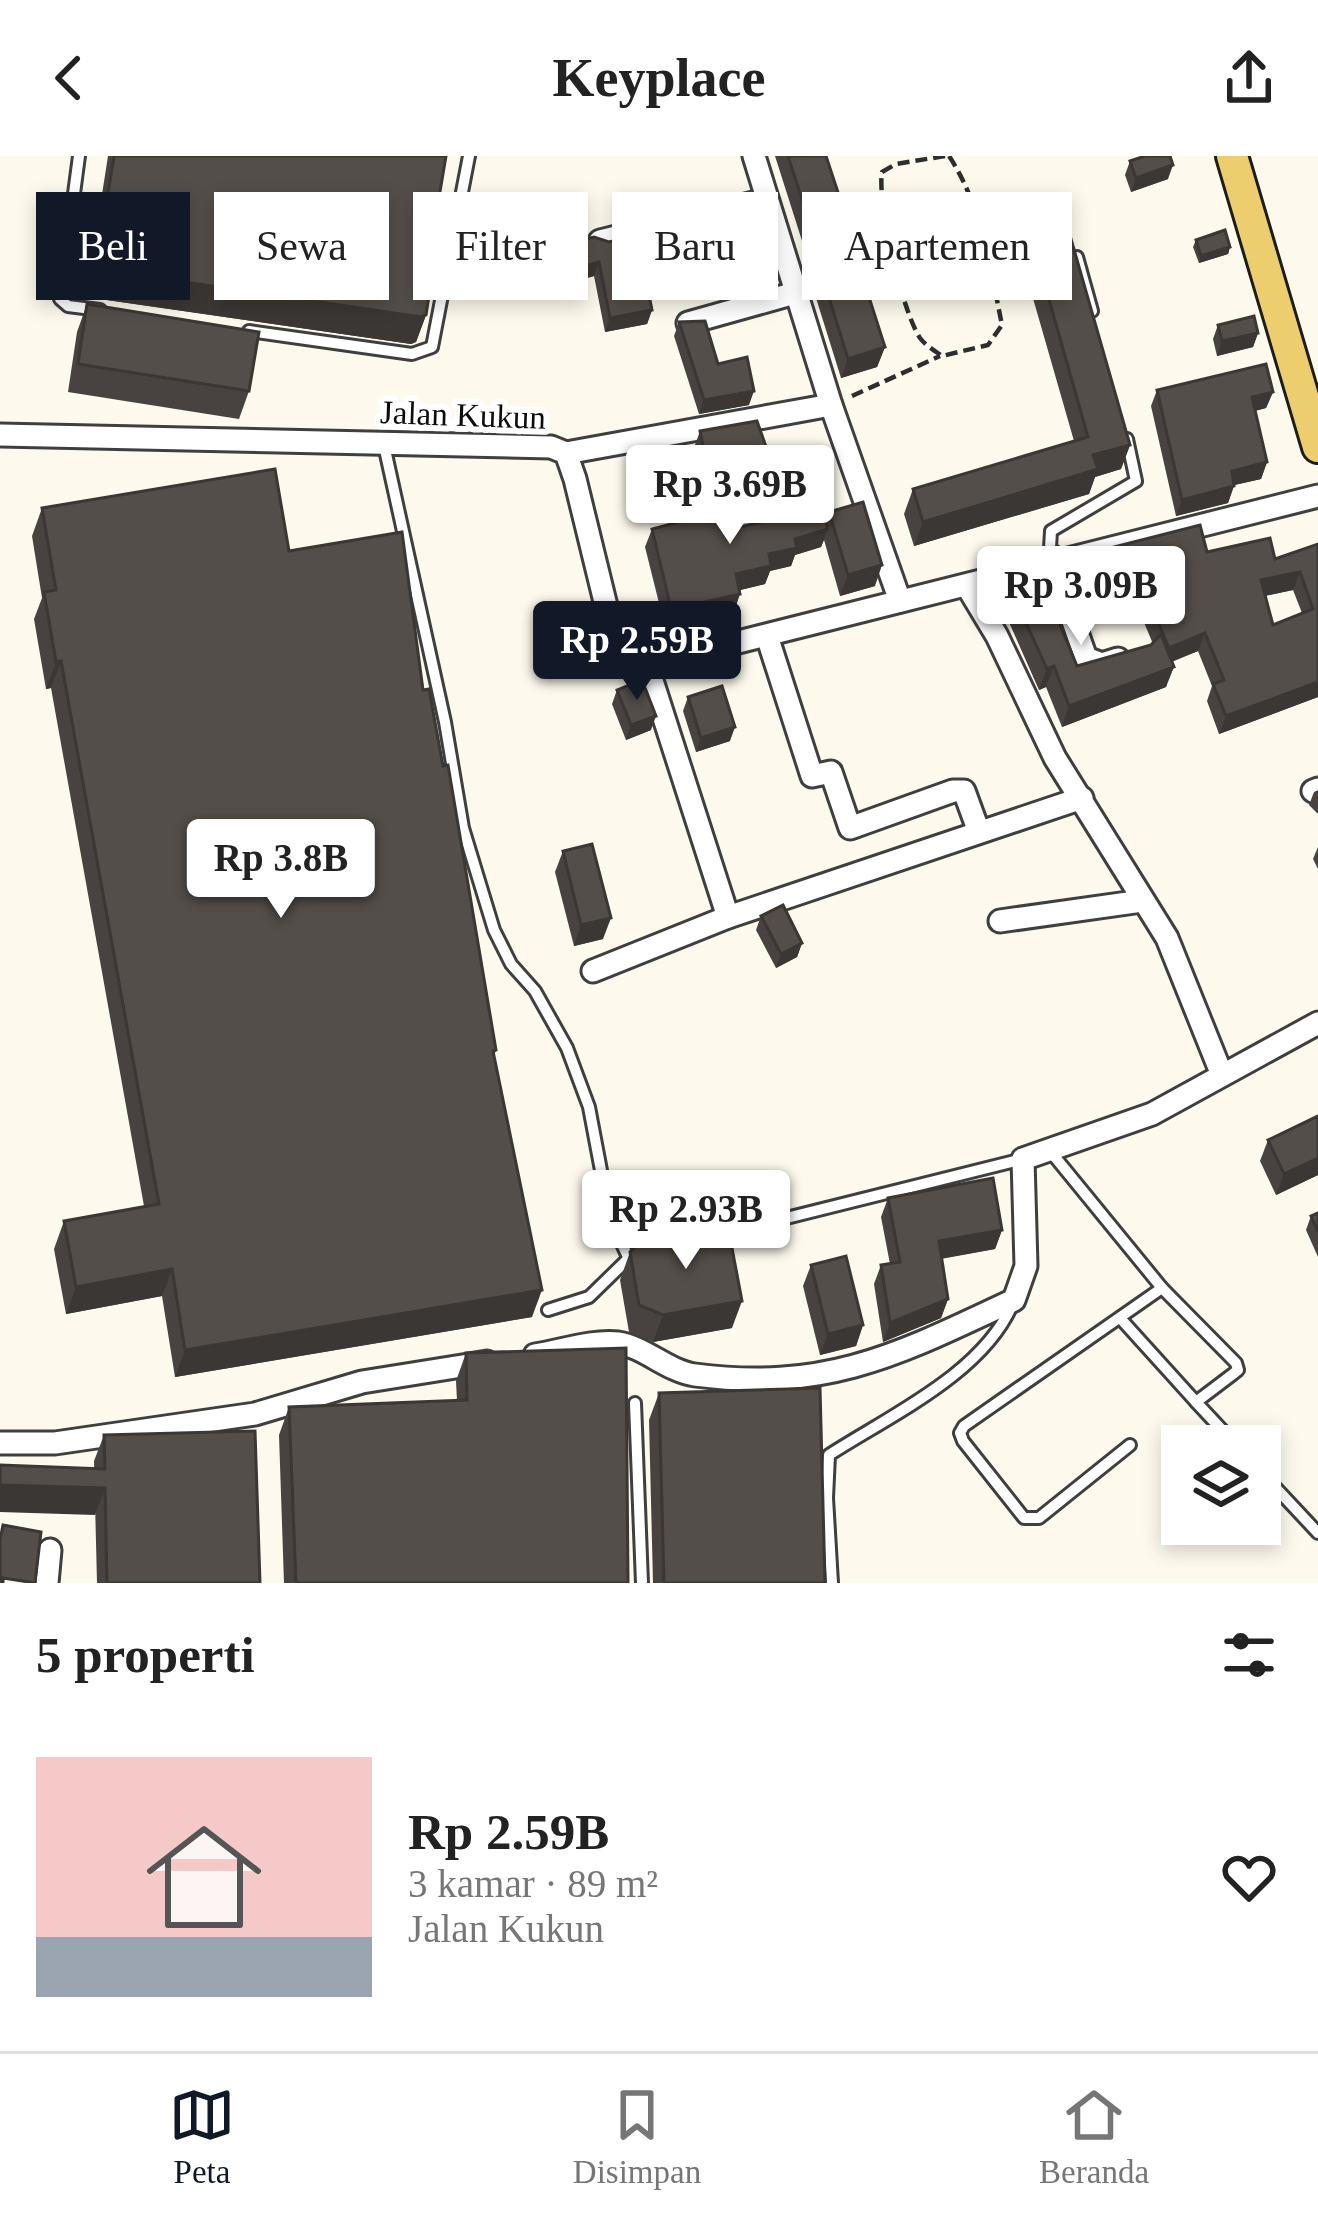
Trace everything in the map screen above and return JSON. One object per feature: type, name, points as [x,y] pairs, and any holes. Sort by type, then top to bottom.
[{"type":"main road","points":[[1232,156],[1309,384],[1318,447]]},
{"type":"street","points":[[754,156],[763,192]]},
{"type":"street","points":[[600,241],[612,238]]},
{"type":"street","points":[[778,240],[900,601]]},
{"type":"street","points":[[688,322],[795,293]]},
{"type":"street","points":[[566,453],[831,406]]},
{"type":"street","name":"Jalan Kukun","points":[[0,435],[530,446],[566,453],[618,655],[625,662],[647,665]]},
{"type":"street","points":[[728,917],[647,665],[1318,496]]},
{"type":"street","points":[[1057,560],[1086,658],[1102,664],[1139,652]]},
{"type":"street","points":[[967,586],[997,636],[1046,741],[1167,938],[1222,1075]]},
{"type":"street","points":[[767,636],[812,776],[832,772],[850,828],[953,790],[964,791],[979,832]]},
{"type":"street","points":[[593,971],[728,917],[1082,798]]},
{"type":"street","points":[[1000,921],[1142,901]]},
{"type":"street","points":[[0,1443],[55,1443],[255,1414],[404,1373],[617,1343],[690,1375],[810,1377],[860,1367],[911,1349],[1014,1300],[1026,1266],[1023,1159],[1152,1114],[1318,1023]]},
{"type":"street","points":[[47,1583],[50,1550]]},
{"type":"lane","points":[[79,156],[60,299],[68,306],[114,312]]},
{"type":"lane","points":[[228,328],[412,354],[432,347],[469,156]]},
{"type":"lane","points":[[1077,257],[1095,322]]},
{"type":"lane","points":[[1057,560],[1050,548],[1051,531],[1136,481],[1124,431]]},
{"type":"lane","points":[[383,445],[445,722],[463,828],[494,930],[567,1048],[589,1107],[610,1218],[628,1258]]},
{"type":"lane","points":[[1050,1151],[1162,1288],[1237,1363],[1234,1374],[1196,1402]]},
{"type":"lane","points":[[698,1240],[1023,1159]]},
{"type":"lane","points":[[548,1310],[589,1297],[628,1258],[651,1252]]},
{"type":"lane","points":[[1130,1445],[1039,1518],[1030,1520],[1011,1503],[960,1433],[1162,1288]]},
{"type":"lane","points":[[832,1583],[826,1498],[829,1455],[890,1421],[967,1363],[1006,1318],[1014,1300]]},
{"type":"lane","points":[[1120,1318],[1217,1425]]},
{"type":"lane","points":[[635,1403],[642,1583]]},
{"type":"lane","points":[[1281,1493],[1318,1533]]},
{"type":"path","points":[[831,406],[942,356],[988,345],[1003,325],[984,234],[963,178],[947,156],[896,164],[882,172],[879,191],[902,288],[921,340],[942,356]]},
{"type":"building","points":[[114,156],[446,156],[440,192],[413,192],[413,300],[428,300],[426,315],[306,300],[389,300],[389,192],[214,192],[214,286],[190,283],[190,192],[108,192]]},
{"type":"building","points":[[788,156],[826,156],[838,192],[802,192],[802,199]]},
{"type":"building","points":[[1170,156],[1173,165],[1136,178],[1130,161]]},
{"type":"building","points":[[1225,230],[1230,247],[1201,256],[1196,240]]},
{"type":"building","points":[[588,239],[609,242],[612,300],[650,300],[652,310],[610,318],[599,262],[588,265]]},
{"type":"building","points":[[1072,242],[1130,445],[1093,455],[1098,469],[923,522],[913,489],[1088,437],[1049,300],[1072,300]]},
{"type":"building","points":[[830,300],[870,300],[885,347],[848,359]]},
{"type":"building","points":[[87,304],[259,332],[249,391],[78,364]]},
{"type":"building","points":[[1254,316],[1258,333],[1222,341],[1218,325]]},
{"type":"building","points":[[705,321],[718,364],[747,357],[754,391],[704,400],[679,322]]},
{"type":"building","points":[[1266,364],[1273,392],[1252,397],[1267,462],[1232,471],[1234,486],[1182,500],[1157,390]]},
{"type":"building","points":[[757,421],[770,458],[750,465],[746,458],[707,466],[700,431]]},
{"type":"building","points":[[275,469],[289,551],[402,532],[423,690],[429,689],[443,766],[448,765],[493,1051],[542,1290],[185,1350],[172,1269],[76,1287],[64,1221],[159,1204],[61,661],[56,662],[44,592],[56,590],[42,508]]},
{"type":"building","points":[[783,487],[785,497],[816,488],[828,529],[795,539],[797,548],[769,554],[771,566],[736,574],[740,594],[705,602],[706,609],[673,617],[652,529],[694,518],[692,512],[720,505],[726,530],[766,521],[759,493]]},
{"type":"building","points":[[863,502],[882,565],[848,575],[829,512]]},
{"type":"building","points":[[1200,525],[1207,552],[1270,538],[1275,559],[1318,544],[1318,682],[1226,716],[1213,684],[1224,680],[1205,633],[1169,648],[1137,573],[1117,580],[1106,549]],"holes":[[[1300,572],[1313,609],[1273,625],[1261,580]]]},
{"type":"building","points":[[1037,569],[1077,666],[1151,645],[1161,634],[1174,667],[1069,706],[1054,666],[1047,669],[1007,581]]},
{"type":"building","points":[[642,680],[656,716],[631,725],[617,690]]},
{"type":"building","points":[[722,686],[735,727],[701,738],[688,697]]},
{"type":"building","points":[[592,844],[611,918],[581,925],[563,851]]},
{"type":"building","points":[[783,905],[802,943],[781,954],[761,916]]},
{"type":"building","points":[[1318,1116],[1318,1158],[1284,1174],[1268,1140]]},
{"type":"building","points":[[993,1178],[1002,1230],[939,1241],[948,1299],[890,1323],[881,1265],[900,1262],[888,1198]]},
{"type":"building","points":[[728,1227],[742,1301],[663,1315],[639,1305],[630,1252],[639,1243]]},
{"type":"building","points":[[846,1256],[863,1325],[828,1334],[811,1265]]},
{"type":"building","points":[[626,1348],[628,1583],[296,1583],[289,1407],[467,1400],[466,1353]]},
{"type":"building","points":[[820,1388],[825,1583],[664,1583],[659,1393]]},
{"type":"building","points":[[255,1431],[260,1583],[107,1583],[105,1488],[0,1485],[0,1465],[105,1469],[104,1435]]},
{"type":"building","points":[[3,1525],[41,1532],[35,1583],[3,1578],[0,1583]]}]
